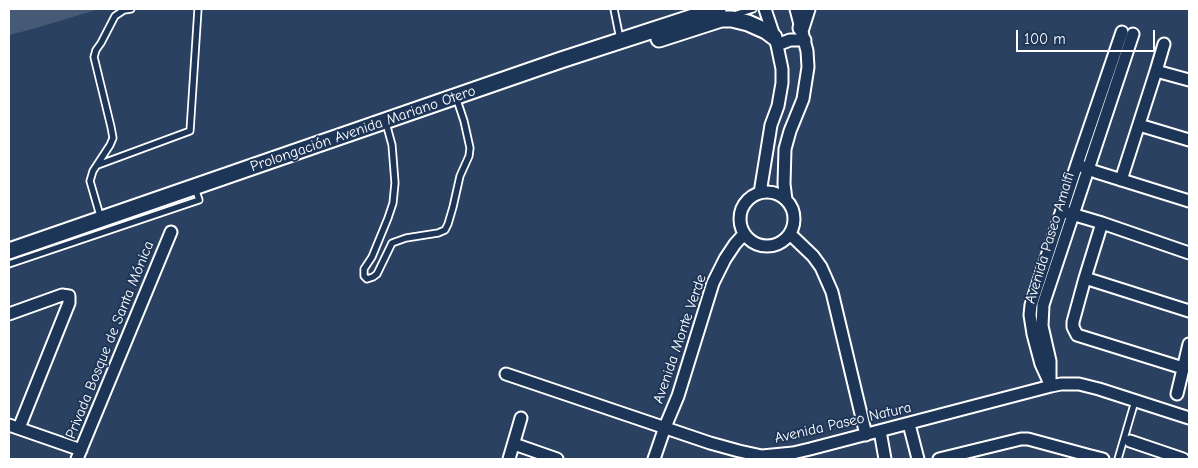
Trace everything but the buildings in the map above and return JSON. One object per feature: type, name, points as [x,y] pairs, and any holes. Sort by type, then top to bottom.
[{"type":"street","points":[[760,193],[771,125],[780,99],[782,83],[782,70],[776,41],[765,9]]},
{"type":"street","points":[[786,200],[784,184],[785,149],[801,104],[808,67],[808,51],[796,9]]},
{"type":"street","points":[[803,34],[807,9]]},
{"type":"street","name":"Prolongación Avenida Mariano Otero","points":[[9,251],[561,60],[620,42],[692,13],[719,14]]},
{"type":"street","points":[[561,60],[599,59],[719,14],[766,31],[776,41],[790,40],[803,34]]},
{"type":"street","name":"Avenida Paseo Amalfi","points":[[1050,386],[1041,364],[1033,334],[1030,315],[1031,305],[1067,213],[1127,33]]},
{"type":"street","points":[[1121,180],[1164,44]]},
{"type":"street","points":[[1156,70],[1189,80]]},
{"type":"street","points":[[780,99],[789,105],[801,104]]},
{"type":"street","points":[[771,125],[782,126],[790,131]]},
{"type":"street","points":[[1139,125],[1189,140]]},
{"type":"street","points":[[1082,167],[1189,202]]},
{"type":"street","points":[[760,193],[774,193],[786,200],[794,214],[794,225],[786,239],[767,247],[747,239],[740,224],[740,212],[745,202],[760,193]]},
{"type":"street","points":[[1067,213],[1189,253]]},
{"type":"street","points":[[1102,223],[1073,322],[1077,335],[1183,368]]},
{"type":"street","name":"Privada Bosque de Santa Mónica","points":[[79,454],[171,232]]},
{"type":"street","name":"Avenida Monte Verde","points":[[654,459],[678,396],[713,283],[725,258],[744,234]]},
{"type":"street","points":[[790,234],[813,256],[821,267],[832,292],[866,435]]},
{"type":"street","points":[[1085,278],[1189,311]]},
{"type":"street","points":[[9,314],[62,295],[69,296],[69,304],[14,426],[79,454]]},
{"type":"street","points":[[1177,394],[1189,344]]},
{"type":"street","name":"Avenida Paseo Natura","points":[[506,374],[710,443],[762,456],[793,456],[880,431],[1061,384],[1079,384],[1099,389],[1189,418]]},
{"type":"street","points":[[509,459],[521,418]]},
{"type":"street","points":[[908,424],[918,459]]},
{"type":"street","points":[[880,431],[885,459]]},
{"type":"street","points":[[939,459],[966,456],[1021,439],[1028,439],[1086,457],[1103,459]]},
{"type":"street","points":[[1130,441],[1152,454],[1183,459]]},
{"type":"street","points":[[514,444],[557,459]]},
{"type":"lane","points":[[101,219],[90,181],[93,171],[110,145],[112,138],[94,57],[115,16],[124,10],[131,9]]},
{"type":"lane","points":[[98,165],[190,131],[198,9]]},
{"type":"lane","points":[[614,9],[620,42]]},
{"type":"lane","points":[[719,14],[753,9]]},
{"type":"lane","points":[[386,121],[392,145],[395,190],[388,218],[372,257],[364,269],[364,276],[367,279],[377,274],[392,243],[406,238],[438,233],[445,230],[448,224],[460,176],[469,156],[470,148],[456,96]]},
{"type":"lane","points":[[9,264],[199,200],[194,186]]},
{"type":"lane","points":[[1118,459],[1136,401]]},
{"type":"shaded area","points":[[9,9],[99,9],[9,35]]}]
